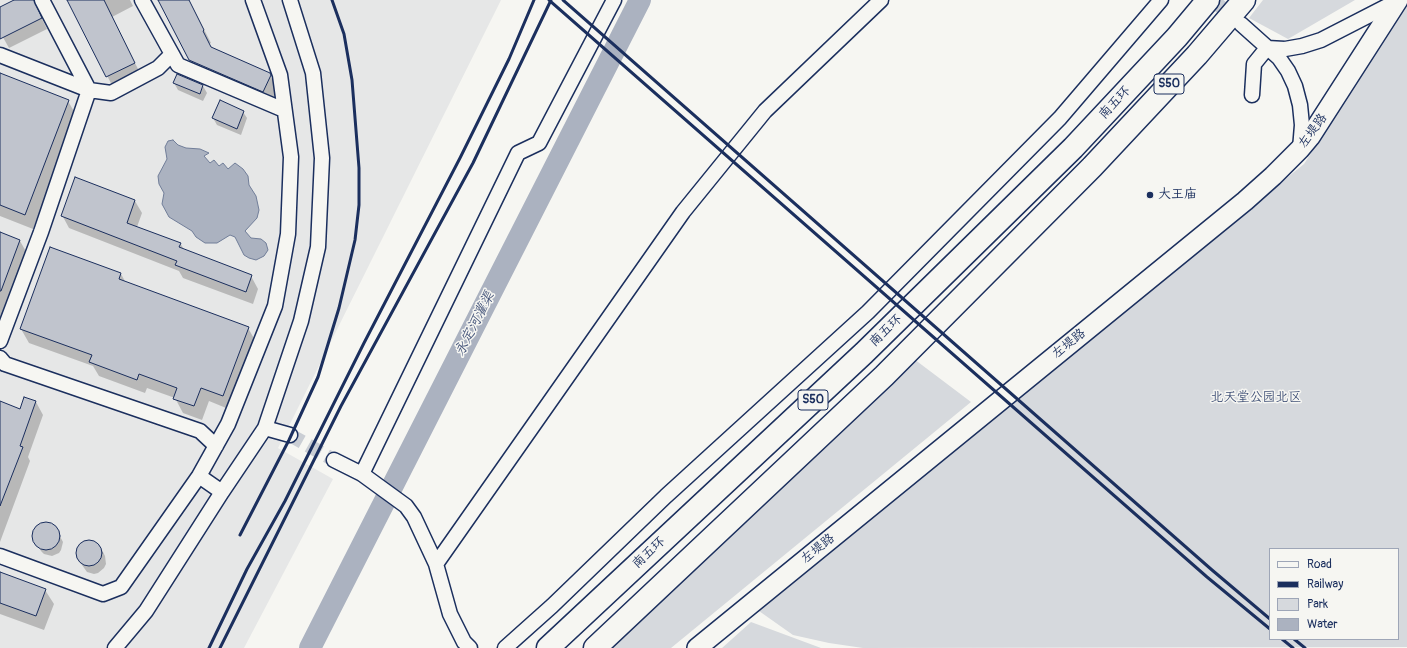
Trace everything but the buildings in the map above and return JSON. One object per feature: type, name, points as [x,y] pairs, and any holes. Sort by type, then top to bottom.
[{"type":"highway","name":"南五环","points":[[548,648],[864,352],[1051,170],[1177,37],[1208,0]]},
{"type":"highway","name":"南五环","points":[[595,648],[884,376],[1092,166],[1197,55],[1244,0]]},
{"type":"main road","name":"左堤路","points":[[697,648],[1274,176],[1300,149],[1326,114],[1398,0]]},
{"type":"street","points":[[0,341],[41,232],[89,90],[42,0]]},
{"type":"street","points":[[142,0],[178,65],[284,110]]},
{"type":"street","points":[[0,556],[103,594],[121,587],[199,476],[228,424],[275,306],[288,234],[291,156],[280,75],[253,0]]},
{"type":"street","points":[[115,648],[146,611],[265,428],[301,320],[318,247],[322,158],[313,73],[290,0]]},
{"type":"street","points":[[363,474],[518,153],[539,143],[614,0]]},
{"type":"street","points":[[436,564],[683,212],[765,111],[881,0]]},
{"type":"street","points":[[505,648],[552,606],[666,496],[868,312],[1060,118],[1161,0]]},
{"type":"street","points":[[1267,48],[1285,49],[1321,40],[1398,0]]},
{"type":"street","points":[[1241,24],[1279,58],[1295,86],[1302,118],[1300,149]]},
{"type":"street","points":[[1252,95],[1254,64],[1267,48]]},
{"type":"street","points":[[0,56],[89,90],[111,93],[158,68],[172,54]]},
{"type":"street","points":[[0,358],[5,364],[200,431],[216,446]]},
{"type":"street","points":[[265,428],[290,435]]},
{"type":"street","points":[[334,460],[363,474],[406,506],[414,516],[436,564],[450,614],[464,642],[470,648]]},
{"type":"street","points":[[199,476],[222,492]]},
{"type":"shaded area","points":[[0,0],[501,0],[278,448],[333,479],[244,648],[0,648]]},
{"type":"green space","points":[[1263,0],[1355,0],[1288,39],[1249,18]]},
{"type":"green space","name":"北天堂公园北区","points":[[1407,5],[1407,647],[863,648],[829,643],[793,635],[759,611],[1038,379],[1304,164]]},
{"type":"green space","points":[[914,359],[971,402],[671,648],[610,648]]},
{"type":"green space","points":[[751,622],[821,648],[722,648]]},
{"type":"water","points":[[173,140],[178,145],[186,148],[200,149],[209,153],[204,156],[210,163],[214,160],[219,166],[223,163],[228,169],[235,163],[243,169],[248,176],[249,185],[256,196],[259,210],[257,218],[245,231],[251,238],[261,239],[266,243],[268,250],[264,256],[256,260],[244,255],[235,237],[230,235],[217,243],[205,243],[196,237],[192,231],[169,217],[162,204],[164,193],[159,184],[158,176],[167,159],[165,147],[168,141]]},
{"type":"waterway","name":"永定河灌渠","points":[[310,648],[640,0]]},
{"type":"tunnel","points":[[1213,0],[1237,21]]},
{"type":"tunnel","points":[[290,435],[334,460]]},
{"type":"railway","points":[[240,535],[289,440],[318,377],[339,308],[355,240],[359,205],[359,168],[352,80],[344,34],[332,0]]},
{"type":"railway","points":[[209,648],[247,569],[285,501],[364,343],[460,158],[509,59],[534,0]]},
{"type":"railway","points":[[549,0],[1207,577],[1269,628]]},
{"type":"railway","points":[[220,648],[341,406],[473,163],[551,0]]},
{"type":"railway","points":[[563,0],[1212,570],[1269,618]]},
{"type":"railway","points":[[1283,640],[1293,648]]},
{"type":"railway","points":[[1295,640],[1305,648]]},
{"type":"place","name":"大王庙","points":[[1150,195]]}]
